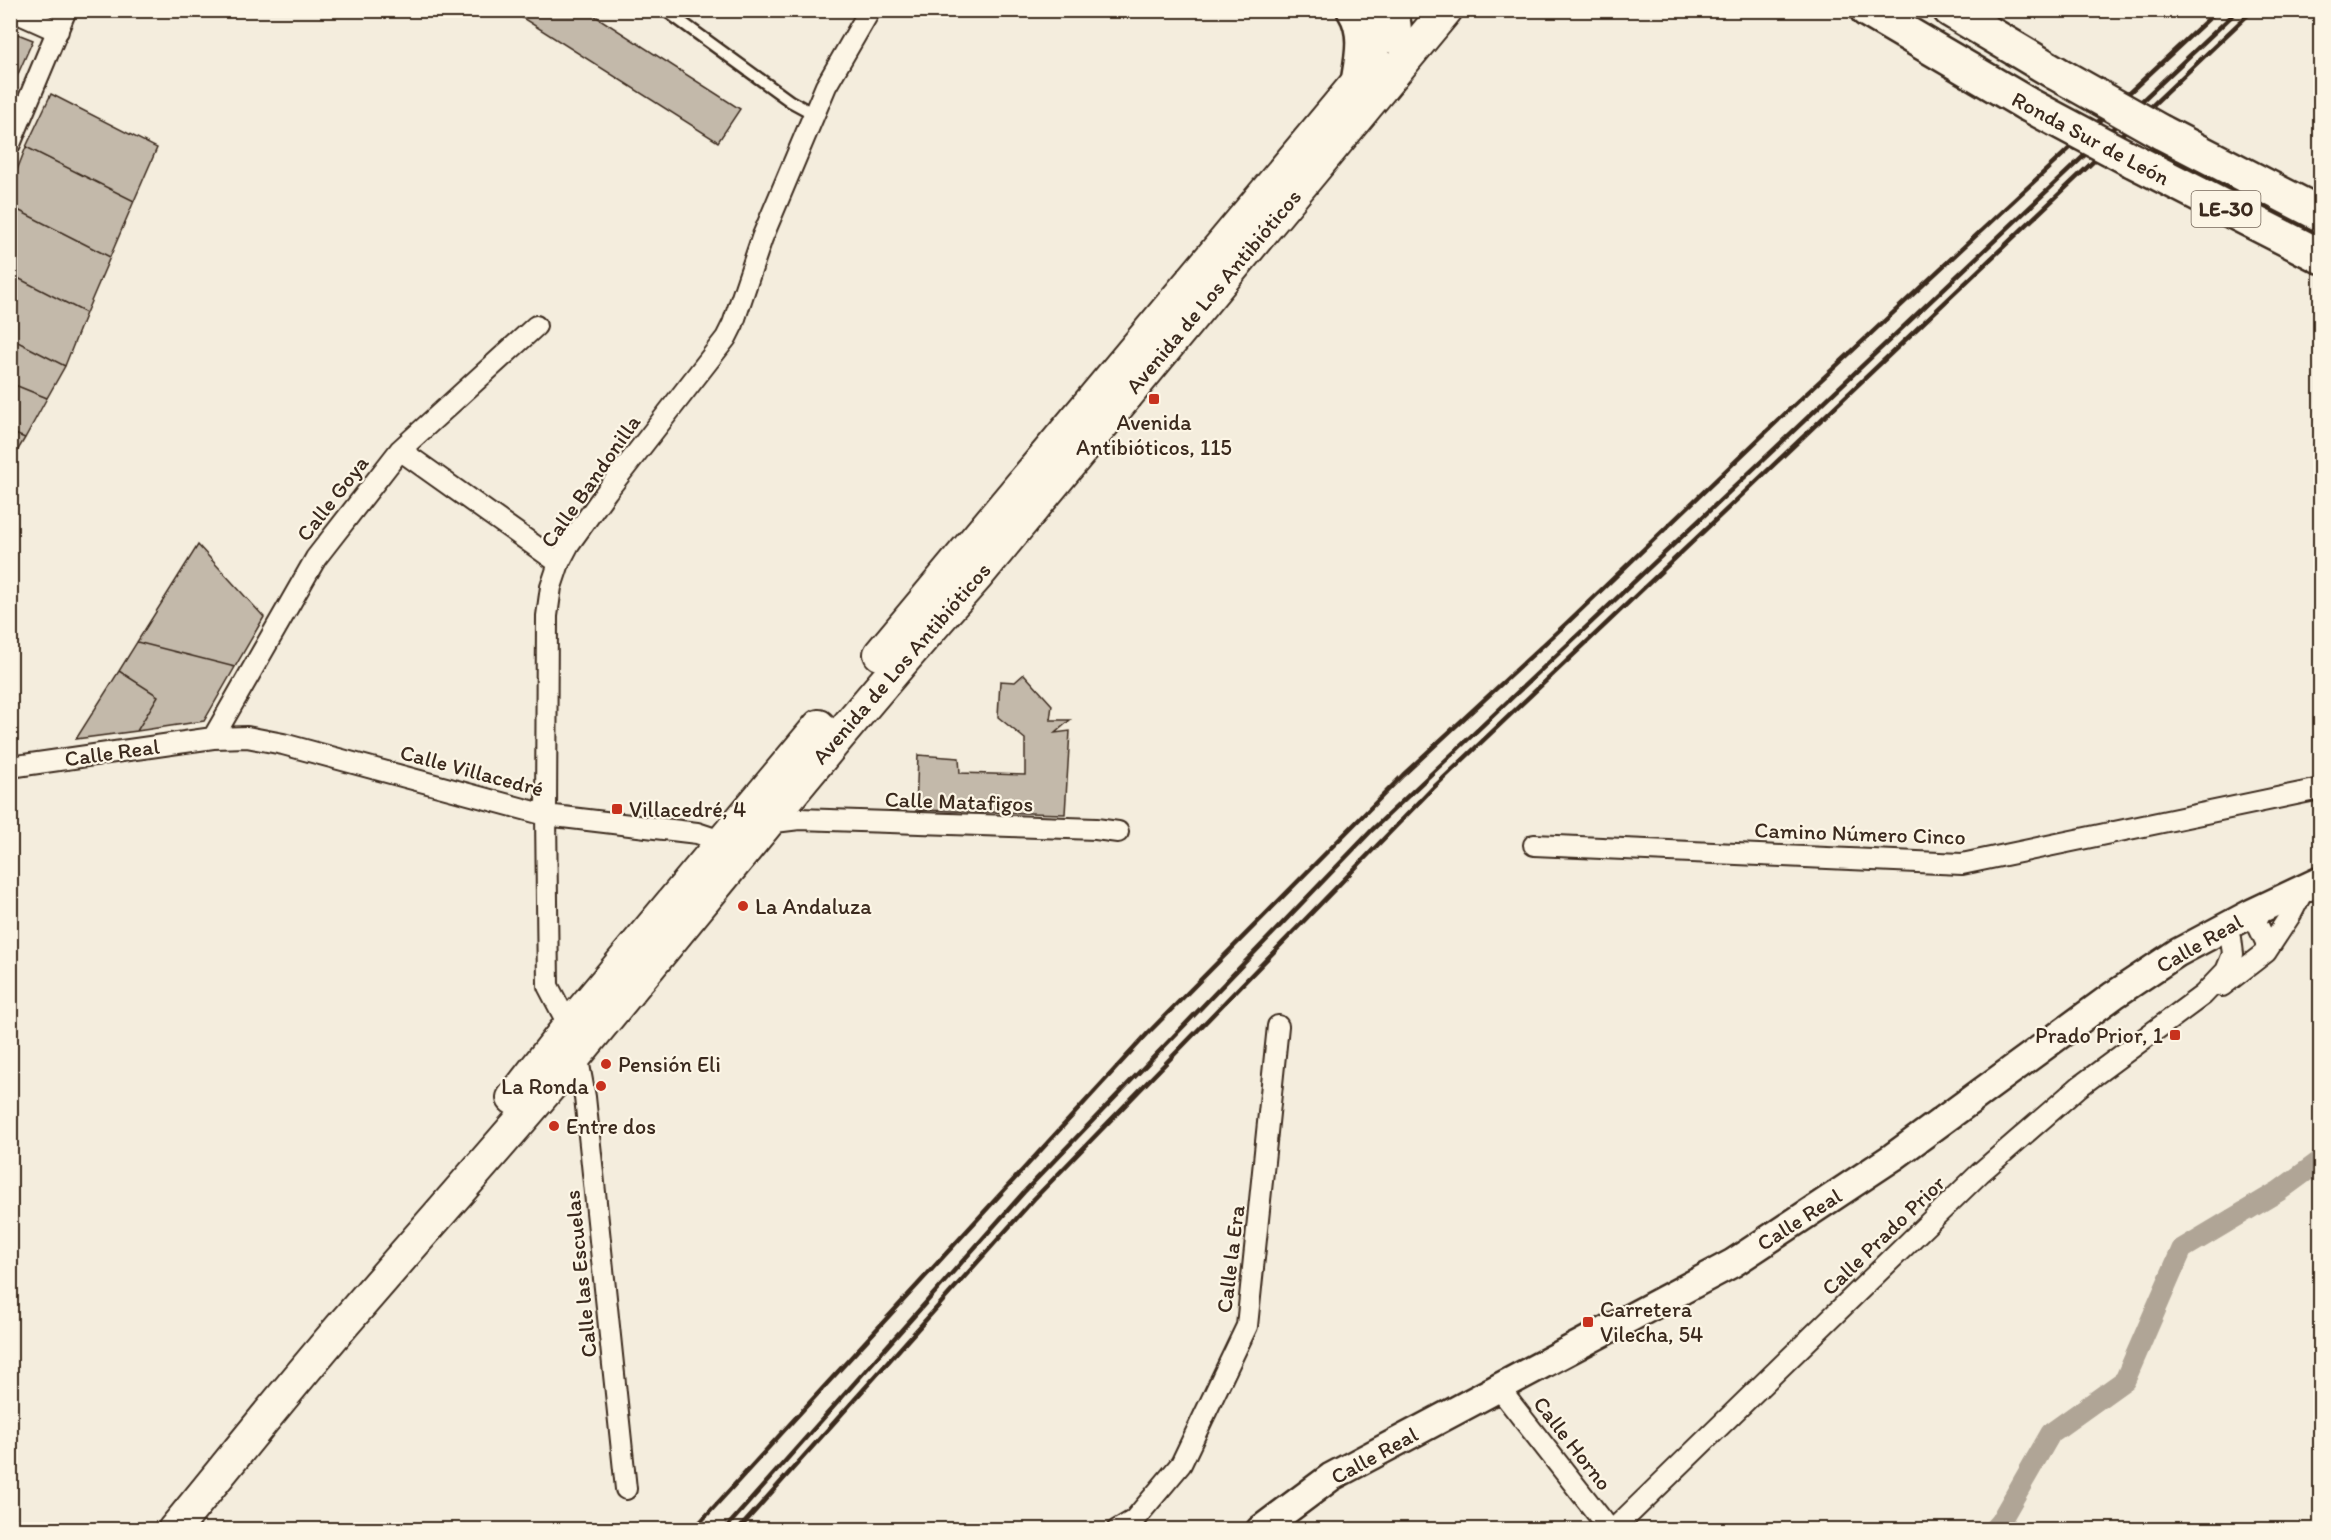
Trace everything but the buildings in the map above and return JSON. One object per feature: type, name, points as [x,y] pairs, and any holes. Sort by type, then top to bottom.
[{"type":"highway","name":"Ronda Sur de León","points":[[1867,10],[2026,104],[2320,256]]},
{"type":"highway","name":"Ronda Sur de León","points":[[1950,10],[2161,132],[2320,214]]},
{"type":"highway","points":[[1358,82],[1363,50],[1374,20]]},
{"type":"main road","points":[[1374,20],[1417,10]]},
{"type":"main road","points":[[1374,20],[1421,22],[1430,10]]},
{"type":"main road","name":"Avenida de Los Antibióticos","points":[[573,1040],[606,1019],[767,823],[796,805],[901,661],[977,576],[1446,10]]},
{"type":"main road","points":[[1210,296],[1234,250],[1379,71],[1374,20]]},
{"type":"main road","name":"Avenida de Los Antibióticos","points":[[174,1530],[353,1313],[440,1215],[721,841],[1093,401],[1358,82]]},
{"type":"main road","points":[[924,601],[953,581],[977,576],[979,554],[1070,444],[1093,401]]},
{"type":"main road","points":[[641,977],[660,936],[723,859],[724,850],[721,841],[749,827],[767,823]]},
{"type":"street","points":[[11,10],[58,31]]},
{"type":"street","points":[[10,144],[66,10]]},
{"type":"street","name":"Calle Bandonilla","points":[[573,1040],[548,986],[547,616],[551,587],[559,563],[569,544],[594,508],[726,338],[733,324],[762,238],[814,114],[838,63],[870,10]]},
{"type":"street","name":"Calle Goya","points":[[213,738],[316,558],[400,450],[536,326]]},
{"type":"street","points":[[400,450],[559,563]]},
{"type":"street","name":"Calle Villacedré","points":[[213,738],[247,737],[283,744],[546,815],[697,833],[721,841]]},
{"type":"street","name":"Calle Real","points":[[10,767],[213,738]]},
{"type":"street","name":"Camino Número Cinco","points":[[1534,846],[1962,864],[2320,789]]},
{"type":"street","name":"Calle Matafigos","points":[[796,805],[1118,832]]},
{"type":"street","name":"Calle Real","points":[[1260,1530],[1331,1477],[1752,1251],[1893,1157],[2114,995],[2177,952],[2312,885]]},
{"type":"street","name":"Calle Prado Prior","points":[[2203,995],[2218,989],[2266,952],[2312,885]]},
{"type":"street","points":[[2252,913],[2266,942],[2266,952]]},
{"type":"street","name":"Calle Prado Prior","points":[[1611,1530],[1980,1173],[2080,1086],[2203,995],[2226,971],[2233,954],[2231,938],[2223,928]]},
{"type":"street","name":"Calle la Era","points":[[1117,1530],[1134,1520],[1181,1464],[1247,1326],[1278,1026]]},
{"type":"street","name":"Calle las Escuelas","points":[[573,1040],[585,1097],[626,1489]]},
{"type":"street","name":"Calle Horno","points":[[1498,1387],[1611,1530]]},
{"type":"lane","points":[[664,10],[790,101],[814,114]]},
{"type":"waterway","points":[[1993,1530],[2000,1522],[2051,1433],[2125,1380],[2182,1249],[2279,1191],[2320,1161]]},
{"type":"railway","points":[[693,1530],[1148,1033],[1403,775],[1568,622],[1791,408],[2218,10]]},
{"type":"railway","points":[[724,1530],[1024,1192],[1372,830],[2238,10]]},
{"type":"railway","points":[[738,1530],[1034,1199],[1431,790],[2253,10]]},
{"type":"place","name":"Avenida Antibióticos, 115","points":[[1154,399]]},
{"type":"place","name":"Villacedré, 4","points":[[617,809]]},
{"type":"place","name":"La Andaluza","points":[[743,906]]},
{"type":"place","name":"Prado Prior, 1","points":[[2175,1035]]},
{"type":"place","name":"Pensión Eli","points":[[606,1064]]},
{"type":"place","name":"La Ronda","points":[[601,1086]]},
{"type":"place","name":"Entre dos","points":[[554,1126]]},
{"type":"place","name":"Carretera Vilecha, 54","points":[[1588,1322]]}]
